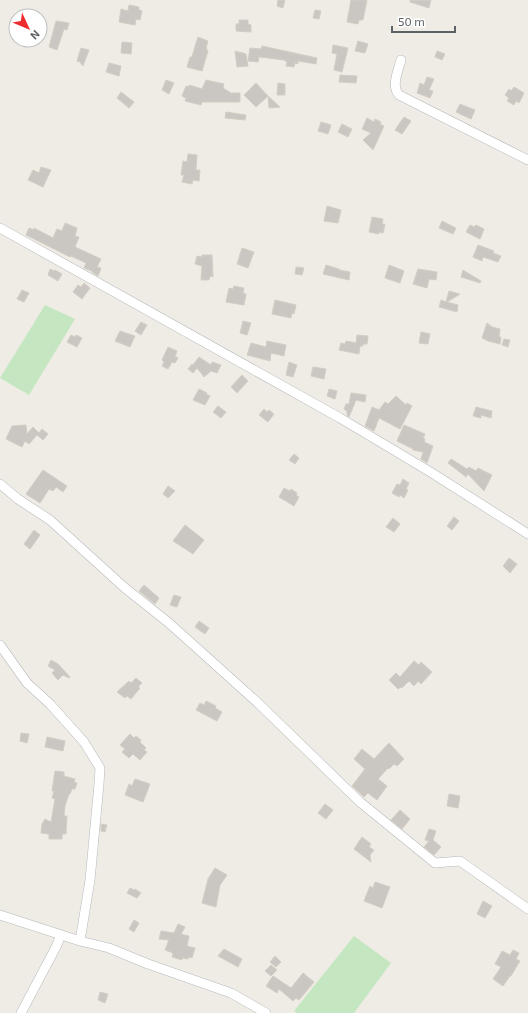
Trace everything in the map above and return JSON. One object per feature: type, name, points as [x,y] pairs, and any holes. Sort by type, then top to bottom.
[{"type":"street","points":[[401,60],[395,87],[396,92],[399,95],[528,160]]},
{"type":"street","points":[[0,228],[340,418],[432,473],[528,534]]},
{"type":"street","points":[[0,484],[18,499],[50,520],[125,588],[169,623],[258,703],[360,802],[435,863],[460,862],[528,909]]},
{"type":"street","points":[[0,645],[27,683],[50,704],[84,742],[100,768],[90,880],[80,941]]},
{"type":"street","points":[[0,915],[60,935],[109,948],[148,964],[231,993],[266,1013]]},
{"type":"street","points":[[21,1013],[56,947],[60,935]]},
{"type":"green space","points":[[45,305],[75,319],[29,395],[0,378]]},
{"type":"green space","points":[[354,936],[391,963],[354,1013],[297,1013],[294,1011]]},
{"type":"building","points":[[278,0],[285,0],[283,8],[277,6]]},
{"type":"building","points":[[351,0],[367,0],[363,20],[359,20],[358,24],[347,22]]},
{"type":"building","points":[[410,0],[431,0],[429,8],[410,2]]},
{"type":"building","points":[[129,5],[139,7],[139,10],[142,11],[140,20],[136,19],[135,25],[119,22],[121,9],[128,11]]},
{"type":"building","points":[[315,10],[321,11],[319,19],[313,18]]},
{"type":"building","points":[[239,20],[248,20],[248,24],[251,25],[251,32],[236,31],[236,24],[239,24]]},
{"type":"building","points":[[56,21],[69,23],[67,30],[64,29],[57,50],[49,47]]},
{"type":"building","points":[[198,37],[208,41],[206,48],[208,51],[202,71],[187,67],[190,57],[192,57]]},
{"type":"building","points":[[358,41],[368,44],[365,53],[355,51]]},
{"type":"building","points":[[122,42],[132,43],[131,54],[121,53]]},
{"type":"building","points":[[333,45],[348,48],[342,72],[334,70],[337,54],[332,53]]},
{"type":"building","points":[[262,46],[317,58],[316,64],[298,61],[298,64],[295,63],[294,67],[286,66],[287,62],[284,60],[260,57],[258,62],[248,61],[250,48],[261,49]]},
{"type":"building","points":[[81,48],[89,50],[83,66],[77,61]]},
{"type":"building","points":[[235,51],[246,54],[248,66],[237,67]]},
{"type":"building","points":[[437,51],[445,54],[442,60],[435,57]]},
{"type":"building","points":[[109,63],[121,66],[119,76],[106,72]]},
{"type":"building","points":[[340,75],[357,76],[356,83],[339,82]]},
{"type":"building","points":[[427,77],[434,79],[429,90],[433,91],[430,98],[417,93],[420,83],[424,85]]},
{"type":"building","points":[[166,80],[174,83],[169,94],[162,90]]},
{"type":"building","points":[[206,80],[224,84],[223,88],[231,93],[240,93],[240,102],[202,102],[201,105],[185,101],[186,98],[182,96],[186,86],[189,87],[189,85],[202,89]]},
{"type":"building","points":[[256,83],[268,96],[256,107],[244,95]]},
{"type":"building","points":[[278,83],[285,84],[285,95],[277,95]]},
{"type":"building","points":[[514,87],[524,93],[519,103],[516,101],[514,105],[507,101],[509,98],[505,95],[509,89],[511,91]]},
{"type":"building","points":[[121,92],[134,102],[129,108],[117,98]]},
{"type":"building","points":[[268,96],[280,107],[269,108]]},
{"type":"building","points":[[460,104],[475,110],[471,119],[456,112]]},
{"type":"building","points":[[226,112],[246,115],[245,120],[225,118]]},
{"type":"building","points":[[404,117],[411,121],[402,134],[395,130]]},
{"type":"building","points":[[367,118],[374,122],[375,119],[381,122],[380,124],[384,126],[373,150],[363,140],[371,133],[362,129]]},
{"type":"building","points":[[321,122],[331,125],[328,134],[318,131]]},
{"type":"building","points":[[342,124],[352,129],[348,137],[338,132]]},
{"type":"building","points":[[188,154],[197,155],[196,170],[200,170],[199,181],[193,180],[192,184],[182,182],[184,175],[181,175],[183,161],[187,162]]},
{"type":"building","points":[[41,167],[51,170],[43,187],[28,180],[33,170],[39,173]]},
{"type":"building","points":[[327,206],[341,210],[338,223],[324,221]]},
{"type":"building","points":[[372,217],[383,219],[382,224],[385,224],[383,233],[379,232],[379,234],[369,232]]},
{"type":"building","points":[[442,221],[456,228],[453,234],[439,228]]},
{"type":"building","points":[[65,223],[77,228],[75,236],[79,237],[75,247],[101,259],[97,267],[101,268],[98,276],[92,271],[84,268],[86,263],[71,256],[70,257],[26,235],[29,228],[34,230],[34,228],[53,238],[57,229],[62,231]]},
{"type":"building","points":[[470,225],[474,227],[476,225],[484,229],[480,239],[466,232]]},
{"type":"building","points":[[478,245],[494,251],[493,253],[501,256],[498,262],[483,257],[482,261],[473,257]]},
{"type":"building","points":[[242,248],[254,252],[248,268],[237,264]]},
{"type":"building","points":[[202,255],[212,255],[213,277],[210,276],[209,280],[201,280],[202,266],[195,264],[197,256],[202,257]]},
{"type":"building","points":[[326,265],[350,272],[349,280],[323,274]]},
{"type":"building","points":[[389,265],[404,271],[400,283],[385,278]]},
{"type":"building","points":[[296,267],[304,268],[302,275],[295,274]]},
{"type":"building","points":[[50,269],[62,274],[58,281],[48,275]]},
{"type":"building","points":[[418,269],[437,272],[436,280],[429,279],[427,288],[413,284]]},
{"type":"building","points":[[463,270],[481,281],[480,283],[461,277]]},
{"type":"building","points":[[84,283],[90,288],[82,299],[73,292],[78,285],[81,287]]},
{"type":"building","points":[[234,286],[244,288],[243,293],[246,294],[244,305],[226,302],[229,288],[233,289]]},
{"type":"building","points":[[22,290],[29,293],[24,302],[17,299]]},
{"type":"building","points":[[449,291],[460,294],[447,302],[458,305],[457,312],[439,307],[441,300],[446,302]]},
{"type":"building","points":[[275,300],[296,305],[294,314],[292,313],[291,318],[272,314]]},
{"type":"building","points":[[243,321],[251,323],[247,335],[240,333]]},
{"type":"building","points":[[141,322],[147,325],[141,335],[135,331]]},
{"type":"building","points":[[487,323],[492,327],[500,329],[500,344],[482,338]]},
{"type":"building","points":[[120,331],[135,336],[130,347],[115,341]]},
{"type":"building","points":[[421,332],[430,334],[428,344],[419,343]]},
{"type":"building","points":[[71,335],[75,337],[76,335],[82,338],[77,347],[67,342]]},
{"type":"building","points":[[357,335],[368,336],[367,344],[360,346],[359,354],[339,350],[341,343],[345,344],[346,341],[356,343]]},
{"type":"building","points":[[504,339],[510,340],[508,347],[502,345]]},
{"type":"building","points":[[267,341],[286,345],[284,356],[271,353],[270,361],[247,355],[251,343],[266,347]]},
{"type":"building","points":[[168,347],[177,351],[175,356],[178,358],[175,363],[172,362],[168,369],[162,366],[164,362],[162,360]]},
{"type":"building","points":[[199,357],[211,365],[212,362],[221,365],[217,373],[211,371],[204,377],[197,368],[193,373],[188,369]]},
{"type":"building","points":[[289,362],[297,365],[293,377],[286,375]]},
{"type":"building","points":[[313,367],[326,369],[324,379],[311,376]]},
{"type":"building","points":[[242,375],[248,381],[237,393],[231,387]]},
{"type":"building","points":[[199,389],[210,396],[205,405],[193,400]]},
{"type":"building","points":[[329,389],[337,391],[335,399],[327,396]]},
{"type":"building","points":[[351,393],[366,395],[365,402],[356,400],[349,417],[347,415],[347,411],[344,409],[346,404],[349,404]]},
{"type":"building","points":[[396,396],[406,405],[407,403],[412,406],[400,429],[379,418],[374,431],[365,426],[372,407],[379,410],[385,402],[388,404]]},
{"type":"building","points":[[218,406],[226,412],[221,418],[213,412]]},
{"type":"building","points":[[476,407],[492,411],[491,418],[481,415],[481,418],[473,416]]},
{"type":"building","points":[[264,409],[267,412],[269,410],[274,414],[268,422],[259,415]]},
{"type":"building","points":[[26,425],[27,434],[33,427],[39,433],[42,429],[48,434],[43,440],[37,435],[29,444],[25,441],[22,447],[6,439],[12,426]]},
{"type":"building","points":[[404,425],[425,434],[423,438],[425,439],[424,442],[433,446],[427,463],[421,459],[423,452],[413,450],[397,441]]},
{"type":"building","points":[[294,454],[299,458],[295,464],[289,460]]},
{"type":"building","points":[[451,459],[467,469],[469,467],[476,471],[478,468],[492,475],[484,491],[468,474],[466,477],[448,463]]},
{"type":"building","points":[[43,470],[67,486],[63,492],[56,487],[53,491],[49,489],[40,503],[26,494]]},
{"type":"building","points":[[403,479],[409,483],[406,489],[408,490],[404,498],[400,495],[399,497],[392,493],[397,484],[400,485]]},
{"type":"building","points":[[168,486],[175,491],[168,498],[163,494]]},
{"type":"building","points":[[284,488],[290,491],[291,489],[297,493],[296,495],[299,497],[294,506],[279,497]]},
{"type":"building","points":[[454,517],[459,521],[452,530],[447,526]]},
{"type":"building","points":[[393,518],[400,524],[394,532],[386,527]]},
{"type":"building","points":[[185,525],[204,540],[193,554],[173,541]]},
{"type":"building","points":[[34,530],[40,535],[30,549],[24,544]]},
{"type":"building","points":[[509,558],[517,564],[510,573],[503,566]]},
{"type":"building","points":[[144,585],[159,598],[155,604],[139,591]]},
{"type":"building","points":[[174,595],[181,597],[177,607],[170,605]]},
{"type":"building","points":[[199,621],[209,628],[205,634],[195,627]]},
{"type":"building","points":[[51,660],[58,664],[70,677],[69,678],[63,675],[58,680],[52,673],[55,670],[48,666]]},
{"type":"building","points":[[414,661],[419,665],[421,662],[432,672],[421,684],[418,681],[414,686],[409,681],[402,688],[401,687],[398,689],[389,680],[396,673],[400,677]]},
{"type":"building","points":[[136,678],[142,683],[131,699],[127,696],[125,698],[117,692],[129,681],[131,683]]},
{"type":"building","points":[[206,701],[216,706],[215,708],[222,712],[217,721],[196,710],[200,703],[204,705]]},
{"type":"building","points":[[21,733],[29,734],[27,743],[20,741]]},
{"type":"building","points":[[130,734],[134,738],[136,736],[141,740],[140,742],[146,748],[144,750],[147,752],[140,760],[133,754],[129,758],[122,752],[125,749],[120,745]]},
{"type":"building","points":[[47,737],[65,741],[63,751],[45,747]]},
{"type":"building","points":[[389,743],[404,759],[397,766],[394,764],[389,769],[388,768],[378,779],[387,786],[377,800],[368,793],[364,797],[352,786],[365,769],[354,759],[362,749],[374,759]]},
{"type":"building","points":[[55,771],[64,772],[64,776],[75,779],[74,782],[77,783],[75,789],[72,789],[69,794],[65,806],[64,816],[67,816],[66,834],[62,834],[62,839],[49,839],[49,834],[41,833],[42,824],[45,819],[51,822],[55,799],[52,798],[54,791],[52,791]]},
{"type":"building","points":[[135,779],[150,784],[143,802],[125,795],[129,784],[132,786]]},
{"type":"building","points":[[449,794],[460,796],[458,808],[447,806]]},
{"type":"building","points":[[325,804],[333,810],[326,819],[318,813]]},
{"type":"building","points":[[400,810],[410,819],[402,829],[391,820]]},
{"type":"building","points":[[101,824],[107,825],[105,832],[101,831]]},
{"type":"building","points":[[429,829],[436,831],[433,840],[441,847],[434,855],[424,847],[429,841],[425,840]]},
{"type":"building","points":[[362,837],[371,844],[369,847],[374,850],[370,855],[371,862],[354,849]]},
{"type":"building","points":[[215,868],[227,875],[220,885],[216,907],[202,903],[208,879]]},
{"type":"building","points":[[375,882],[390,887],[382,908],[364,901],[370,886],[373,888]]},
{"type":"building","points":[[130,888],[141,893],[137,898],[127,893]]},
{"type":"building","points":[[483,901],[492,906],[485,918],[477,914]]},
{"type":"building","points":[[134,920],[139,923],[134,932],[129,929]]},
{"type":"building","points":[[178,924],[185,927],[181,934],[189,936],[187,946],[195,948],[192,958],[182,958],[182,960],[172,957],[173,953],[165,950],[169,940],[159,939],[161,931],[174,933]]},
{"type":"building","points":[[224,949],[242,959],[238,967],[218,956]]},
{"type":"building","points":[[513,950],[519,953],[516,959],[520,961],[503,986],[493,979],[501,967],[495,964],[502,951],[510,955]]},
{"type":"building","points":[[275,956],[281,962],[276,967],[270,962]]},
{"type":"building","points":[[271,965],[277,970],[271,976],[265,971]]},
{"type":"building","points":[[303,973],[314,982],[299,1000],[296,998],[293,1001],[279,989],[277,993],[266,986],[273,976],[291,988]]},
{"type":"building","points":[[100,992],[108,994],[105,1003],[98,1000]]}]
